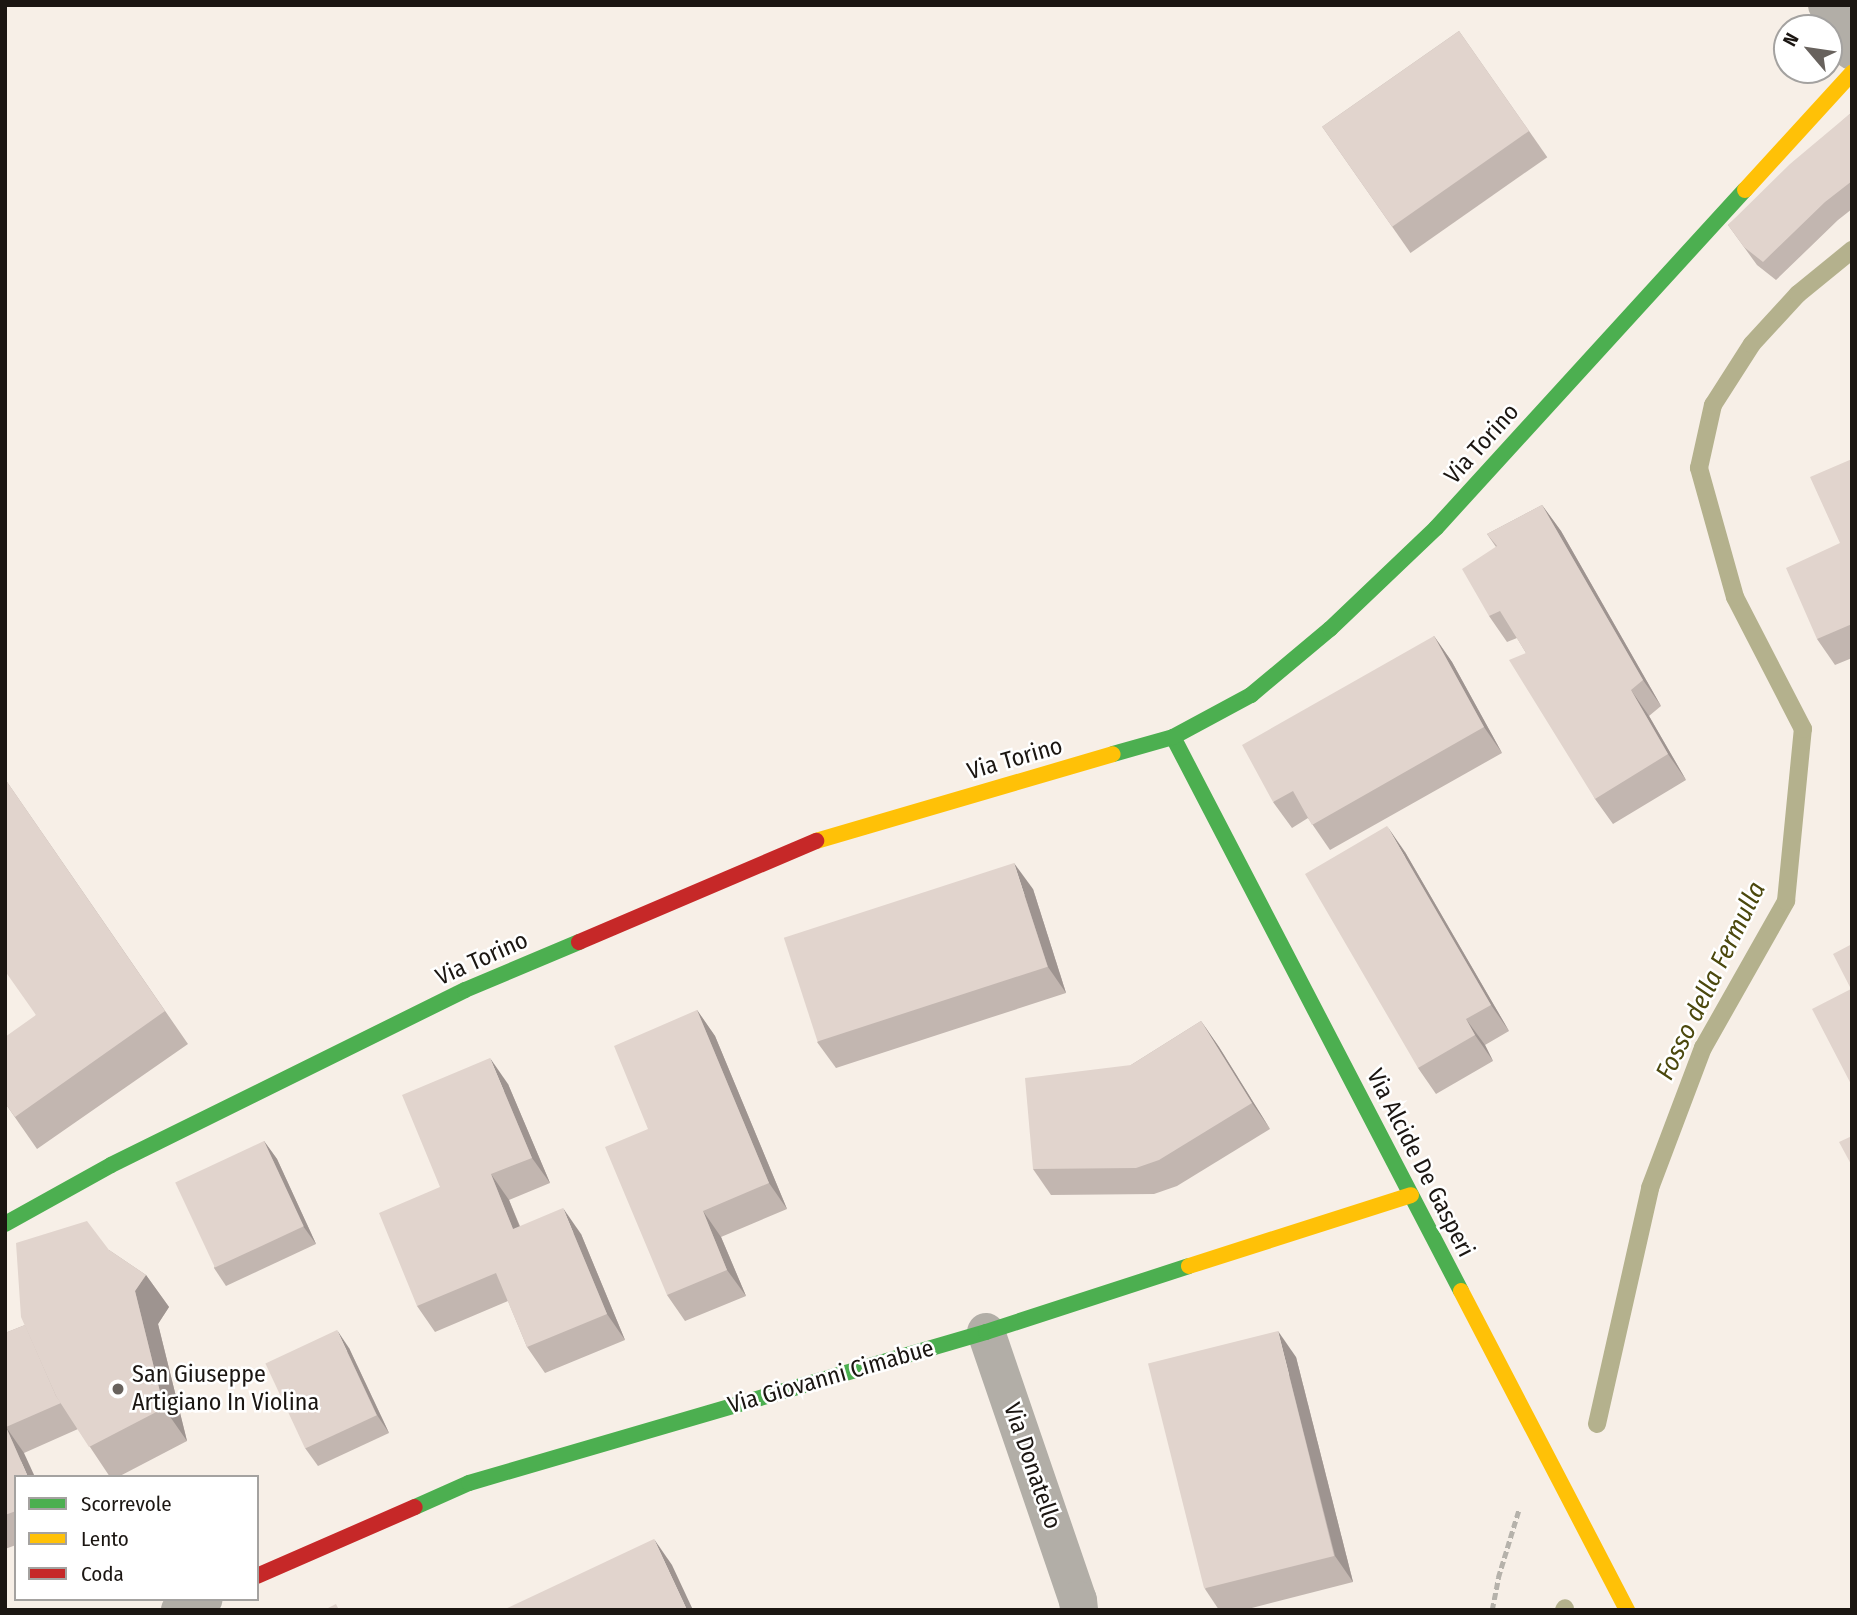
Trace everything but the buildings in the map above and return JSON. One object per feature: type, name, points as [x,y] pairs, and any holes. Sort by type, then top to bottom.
[{"type":"street","points":[[1827,5],[1852,51]]},
{"type":"street","name":"Via Torino","points":[[5,1224],[111,1165],[465,990],[829,836],[1173,737],[1251,695],[1330,629],[1436,528],[1852,73]]},
{"type":"street","name":"Via Alcide De Gasperi","points":[[1173,737],[1627,1610]]},
{"type":"street","name":"Via Giovanni Cimabue","points":[[259,1575],[470,1483],[986,1332],[1411,1195]]},
{"type":"street","name":"Via Donatello","points":[[986,1332],[1073,1607]]},
{"type":"street","points":[[180,1610],[200,1601]]},
{"type":"path","points":[[1492,1610],[1498,1578],[1539,1441]]},
{"type":"waterway","name":"Fosso della Fermulla","points":[[1597,1424],[1650,1188],[1703,1048],[1786,901],[1803,729],[1735,597],[1699,468],[1713,405],[1752,344],[1798,294],[1852,250]]},
{"type":"traffic: fast","points":[[1113,754],[1173,737],[1251,695],[1330,629],[1436,528],[1745,190]]},
{"type":"traffic: fast","points":[[1173,737],[1461,1291]]},
{"type":"traffic: fast","points":[[5,1224],[111,1165],[465,990],[579,942]]},
{"type":"traffic: fast","points":[[415,1507],[469,1483],[986,1332],[1189,1266]]},
{"type":"traffic: slow","points":[[1745,190],[1852,73]]},
{"type":"traffic: slow","points":[[816,841],[1113,754]]},
{"type":"traffic: slow","points":[[1189,1266],[1411,1195]]},
{"type":"traffic: slow","points":[[1461,1291],[1627,1610]]},
{"type":"traffic: jam","points":[[579,942],[816,841]]},
{"type":"traffic: jam","points":[[259,1575],[415,1507]]},
{"type":"place","name":"San Giuseppe Artigiano In Violina","points":[[118,1389]]}]
